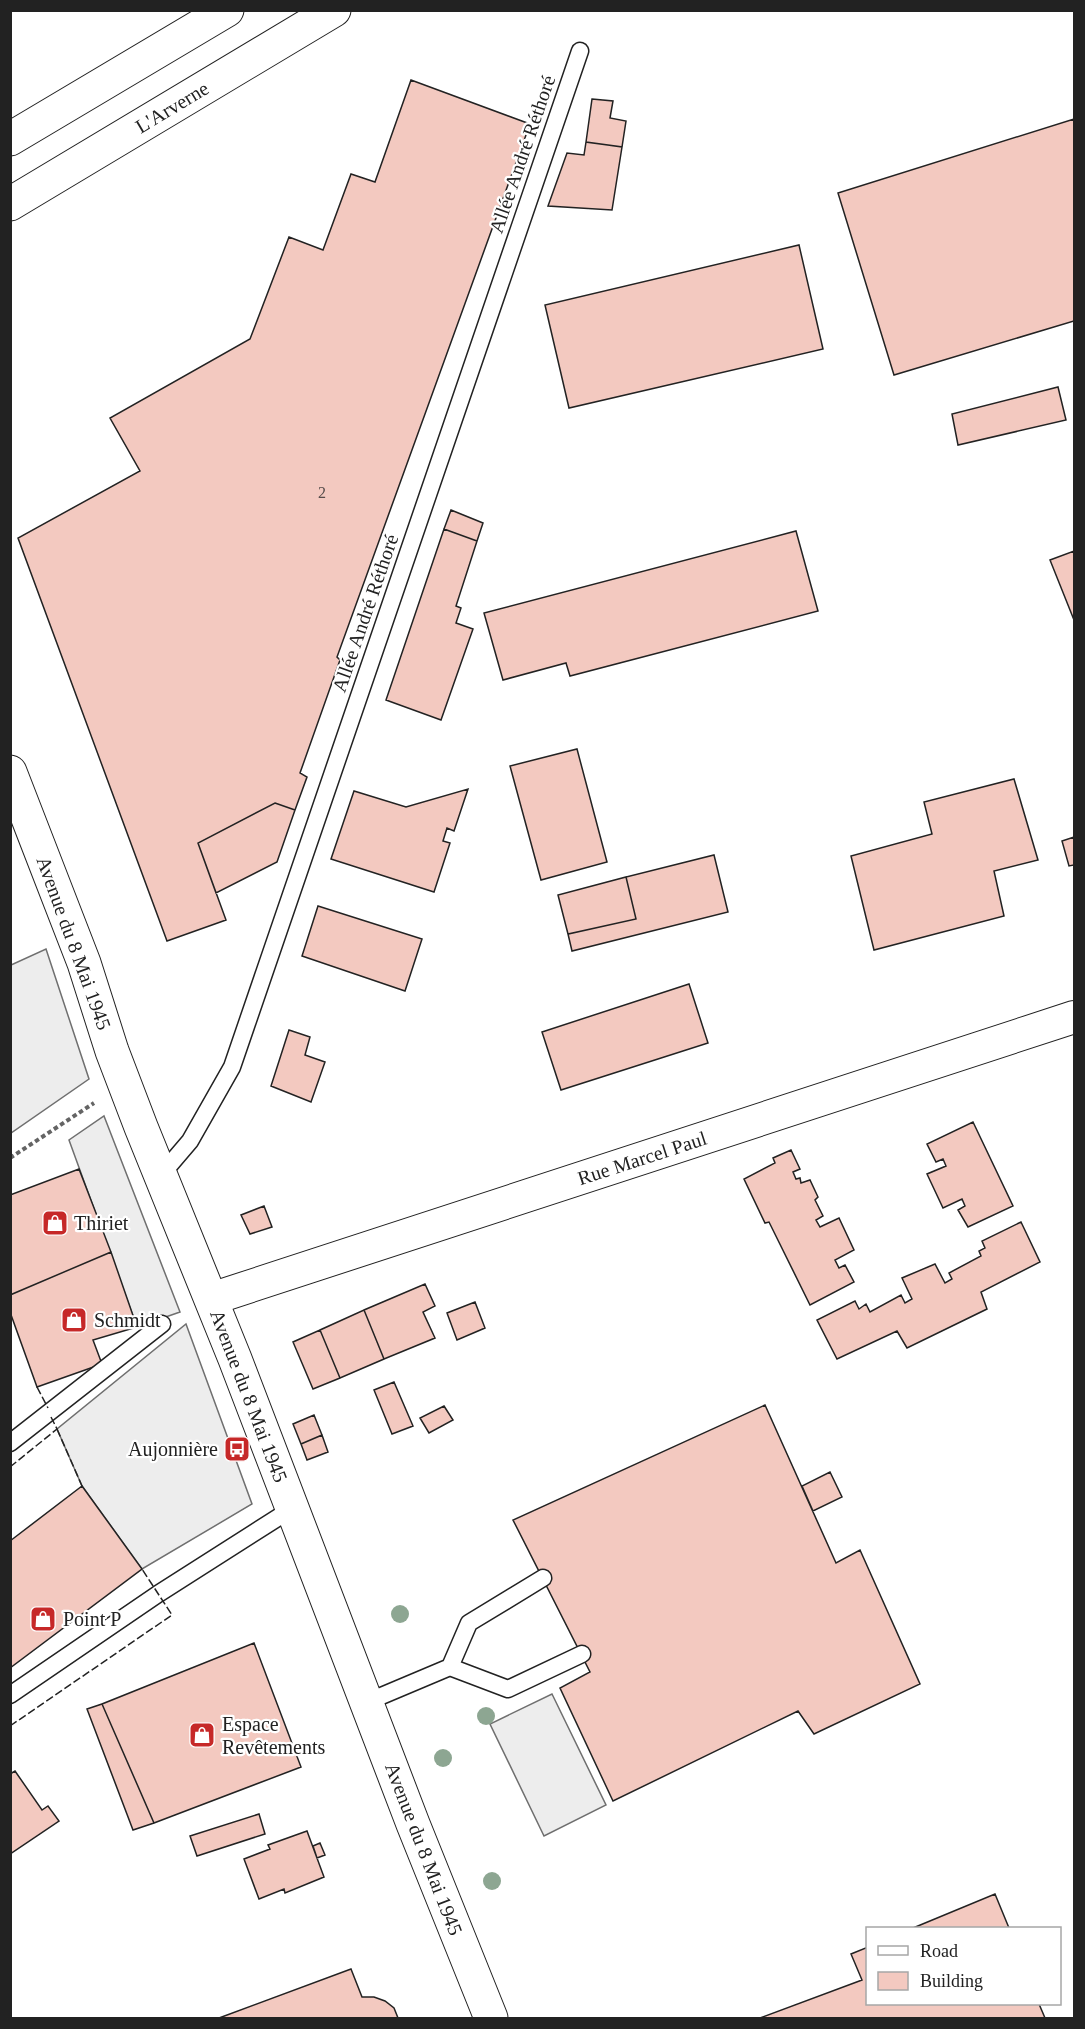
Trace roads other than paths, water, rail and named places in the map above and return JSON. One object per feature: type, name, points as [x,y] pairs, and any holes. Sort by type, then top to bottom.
[{"type":"main road","points":[[10,139],[227,10]]},
{"type":"main road","name":"L'Arverne","points":[[10,204],[334,10]]},
{"type":"main road","name":"Avenue du 8 Mai 1945","points":[[10,772],[84,963],[124,1082],[293,1508],[491,2019]]},
{"type":"street","name":"Rue Marcel Paul","points":[[211,1299],[1074,1017]]},
{"type":"lane","name":"Allée André Réthoré","points":[[161,1175],[190,1141],[232,1067],[580,51]]},
{"type":"lane","points":[[10,1443],[162,1324]]},
{"type":"lane","points":[[10,1695],[158,1594],[293,1508]]},
{"type":"lane","points":[[450,1667],[469,1623],[543,1578]]},
{"type":"lane","points":[[367,1702],[450,1667],[508,1689],[582,1654]]},
{"type":"place","name":"Thiriet","points":[[55,1223]]},
{"type":"place","name":"Schmidt","points":[[74,1320]]},
{"type":"place","name":"Aujonnière","points":[[237,1449]]},
{"type":"place","name":"Point P","points":[[43,1619]]},
{"type":"place","name":"Espace Revêtements","points":[[202,1735]]}]
